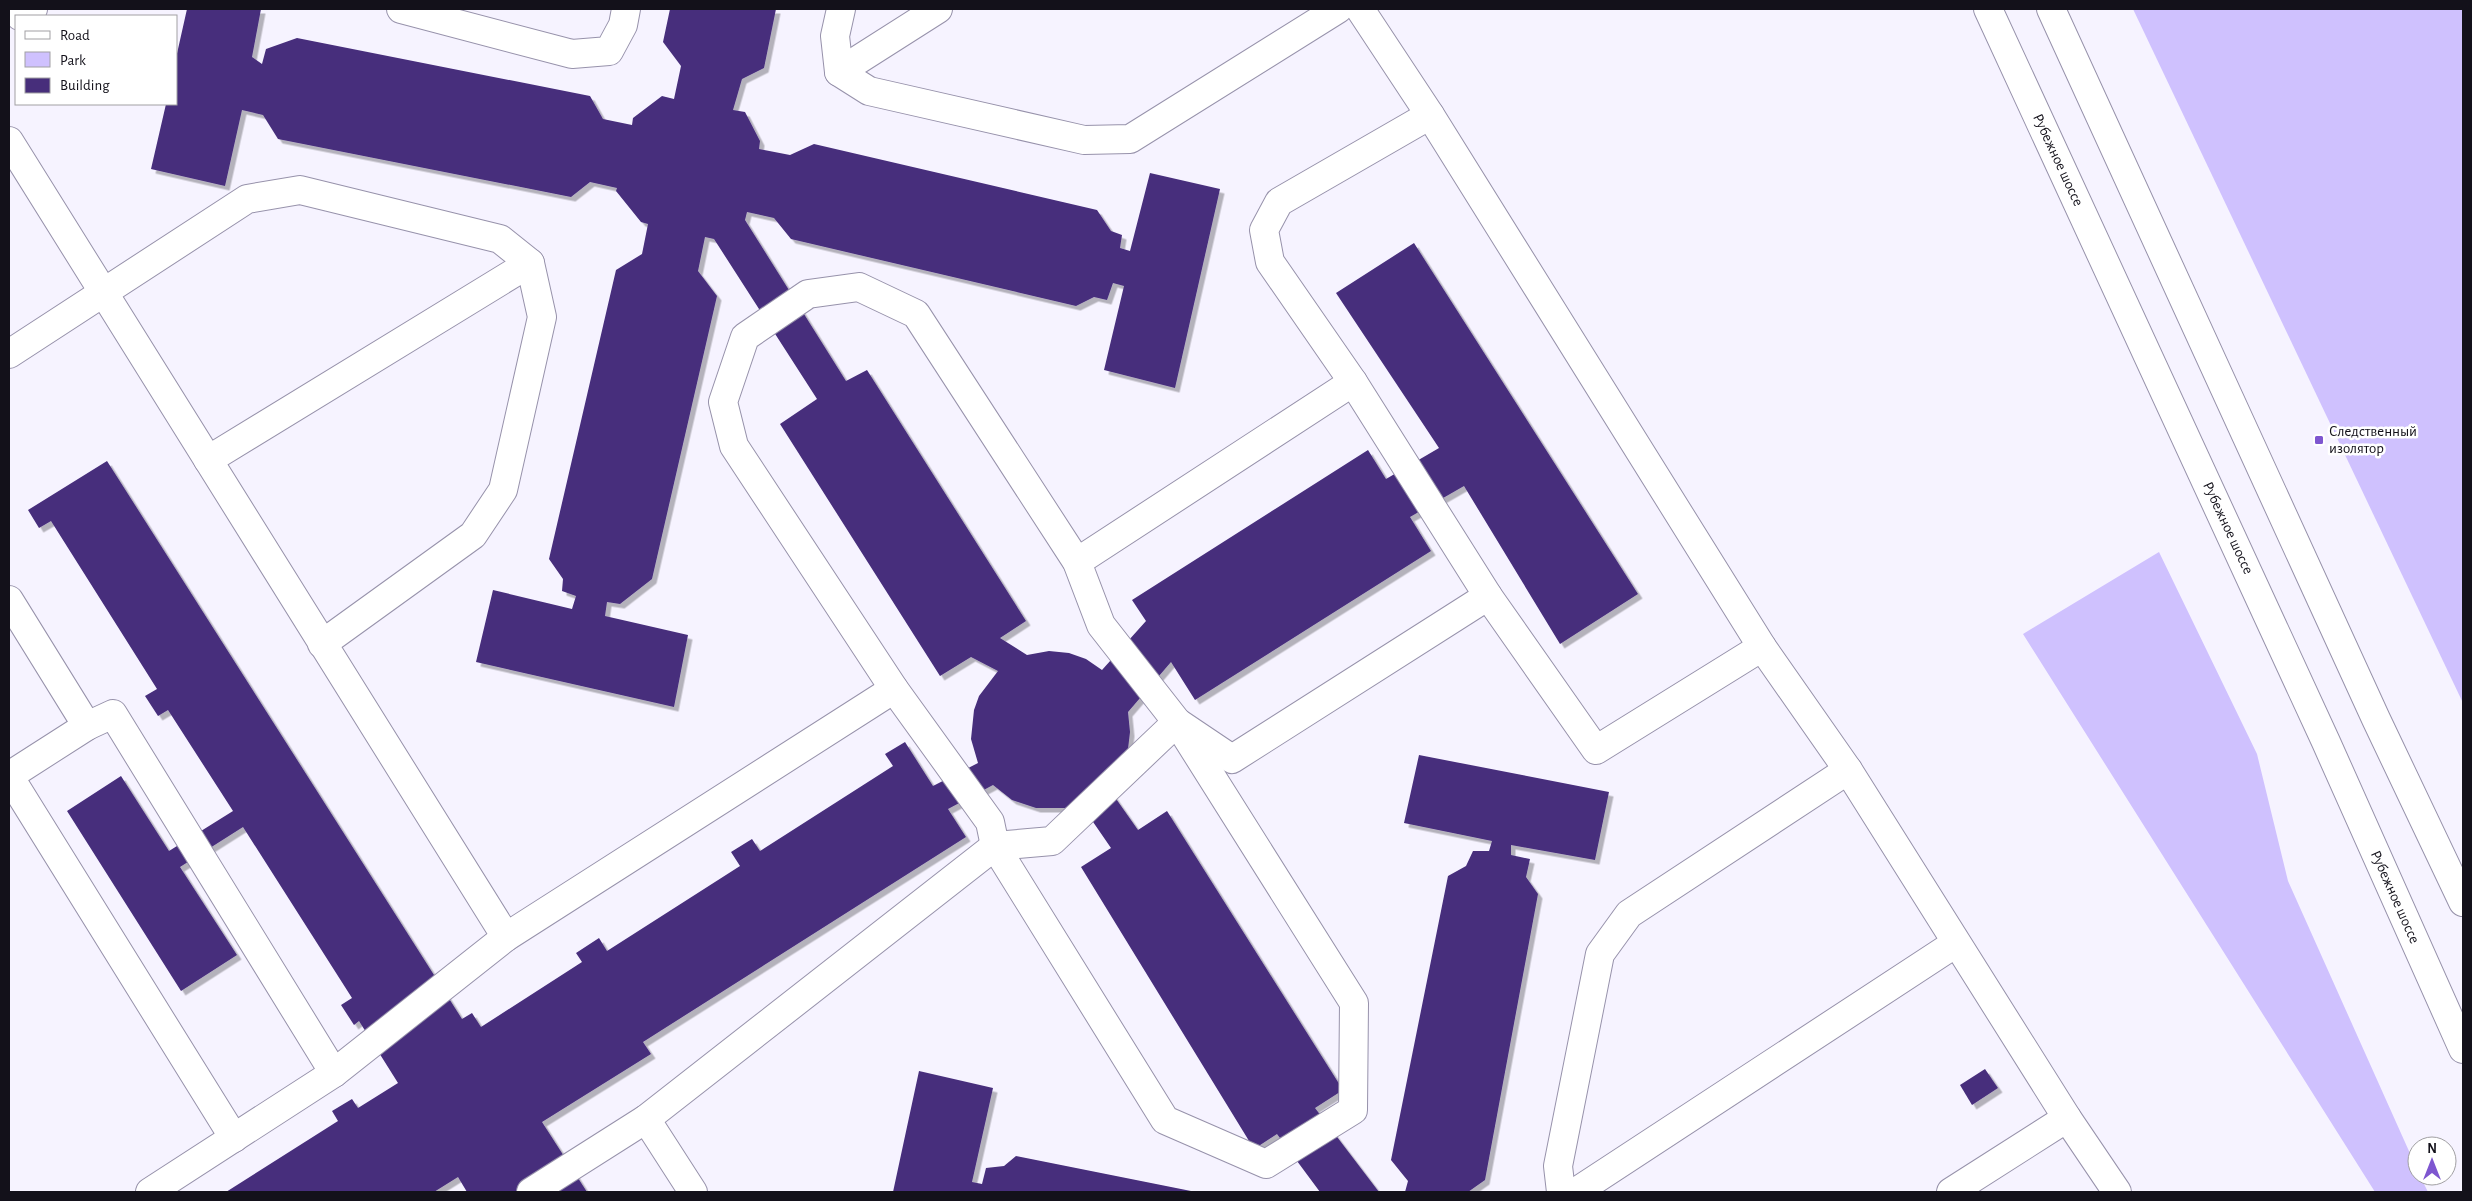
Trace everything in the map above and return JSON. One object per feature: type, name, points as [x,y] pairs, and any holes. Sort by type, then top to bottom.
[{"type":"main road","points":[[401,9],[572,54],[609,51],[623,25],[626,9]]},
{"type":"main road","points":[[839,72],[835,36],[840,9]]},
{"type":"main road","points":[[839,72],[938,9]]},
{"type":"main road","points":[[839,72],[869,91],[1084,140],[1130,139],[1338,9]]},
{"type":"main road","points":[[1360,9],[1430,115],[1762,646],[1848,770],[2067,1118],[2117,1192]]},
{"type":"main road","name":"Рубежное шоссе","points":[[1988,9],[2326,742],[2463,1049]]},
{"type":"main road","points":[[2051,9],[2376,719],[2463,902]]},
{"type":"main road","points":[[1430,115],[1280,202],[1264,230],[1270,262],[1354,382],[1488,596],[1596,750],[1762,646]]},
{"type":"main road","points":[[9,141],[506,937]]},
{"type":"main road","points":[[9,354],[246,199],[300,190],[500,239],[530,263],[542,317],[503,490],[473,534],[322,644]]},
{"type":"main road","points":[[208,460],[530,263]]},
{"type":"main road","points":[[860,287],[916,314],[1077,562],[1101,625],[1177,722],[1354,1003],[1353,1110],[1266,1164],[1165,1120],[995,846],[990,822],[894,689],[734,446],[723,402],[745,337],[808,294],[860,287]]},
{"type":"main road","points":[[1077,562],[1354,382]]},
{"type":"main road","points":[[1177,722],[1232,758],[1488,596]]},
{"type":"main road","points":[[9,600],[86,726]]},
{"type":"main road","points":[[150,1192],[334,1073],[506,937],[894,689]]},
{"type":"main road","points":[[234,1138],[9,776],[86,726],[113,714],[334,1073]]},
{"type":"main road","points":[[531,1192],[646,1119],[995,846],[1052,841],[1177,722]]},
{"type":"main road","points":[[1561,1192],[1558,1166],[1600,954],[1629,914],[1848,770]]},
{"type":"main road","points":[[1576,1192],[1956,943]]},
{"type":"main road","points":[[1951,1192],[2067,1118]]},
{"type":"main road","points":[[646,1119],[693,1192]]},
{"type":"green space","points":[[2133,9],[2463,9],[2463,703]]},
{"type":"green space","points":[[2159,552],[2257,754],[2288,881],[2407,1147],[2407,1186],[2425,1186],[2428,1192],[2375,1192],[2023,634]]},
{"type":"building","points":[[187,9],[261,9],[252,57],[262,64],[266,49],[297,38],[590,96],[603,119],[632,125],[633,118],[662,96],[674,99],[681,66],[663,42],[670,9],[776,9],[764,68],[742,79],[733,110],[745,112],[760,141],[759,149],[790,155],[814,144],[1097,210],[1111,231],[1122,235],[1120,248],[1130,251],[1150,173],[1220,189],[1175,388],[1104,370],[1124,286],[1113,283],[1107,300],[1094,297],[1076,306],[791,239],[774,218],[747,212],[745,220],[846,381],[867,370],[1026,621],[1000,638],[1027,655],[1049,651],[1069,653],[1086,659],[1102,670],[1146,621],[1132,600],[1368,450],[1386,479],[1439,448],[1336,293],[1414,243],[1638,594],[1560,644],[1464,486],[1410,517],[1431,551],[1195,700],[1171,662],[1128,712],[1130,732],[1128,749],[1123,763],[1107,786],[1138,830],[1167,811],[1343,1090],[1315,1108],[1379,1192],[1320,1192],[1277,1134],[1254,1149],[1081,867],[1111,848],[1080,803],[1065,808],[1036,808],[1012,800],[993,785],[948,809],[966,837],[643,1042],[651,1054],[542,1122],[587,1192],[467,1192],[458,1177],[434,1192],[226,1192],[338,1121],[332,1111],[352,1099],[358,1108],[398,1083],[359,1021],[354,1025],[341,1005],[352,998],[243,827],[180,867],[237,955],[181,991],[67,811],[121,776],[169,851],[233,811],[168,710],[158,716],[145,696],[157,689],[51,521],[39,528],[28,510],[107,461],[462,1019],[472,1013],[481,1027],[582,962],[576,953],[599,938],[607,951],[740,866],[731,852],[752,839],[760,851],[893,766],[885,754],[905,742],[933,786],[978,763],[971,739],[974,710],[979,696],[998,671],[971,657],[940,676],[780,424],[817,399],[714,239],[705,237],[698,271],[717,296],[652,579],[620,604],[607,602],[605,616],[688,635],[674,707],[476,662],[493,590],[572,609],[576,596],[562,591],[563,579],[549,559],[616,270],[642,254],[648,224],[641,222],[616,191],[617,188],[590,182],[571,197],[278,139],[263,115],[242,110],[225,186],[151,169],[166,105],[178,105],[178,49]]},
{"type":"building","points":[[1419,755],[1609,792],[1595,860],[1511,845],[1511,855],[1530,859],[1526,877],[1538,894],[1485,1180],[1468,1192],[1405,1192],[1408,1181],[1391,1160],[1448,876],[1466,866],[1473,851],[1489,851],[1492,841],[1404,823]]},
{"type":"building","points":[[1985,1069],[1998,1088],[1972,1105],[1960,1085]]},
{"type":"building","points":[[919,1071],[993,1088],[972,1182],[982,1184],[986,1168],[1004,1166],[1016,1156],[1196,1192],[893,1192]]},
{"type":"place","name":"Следственный изолятор","points":[[2319,440]]}]
